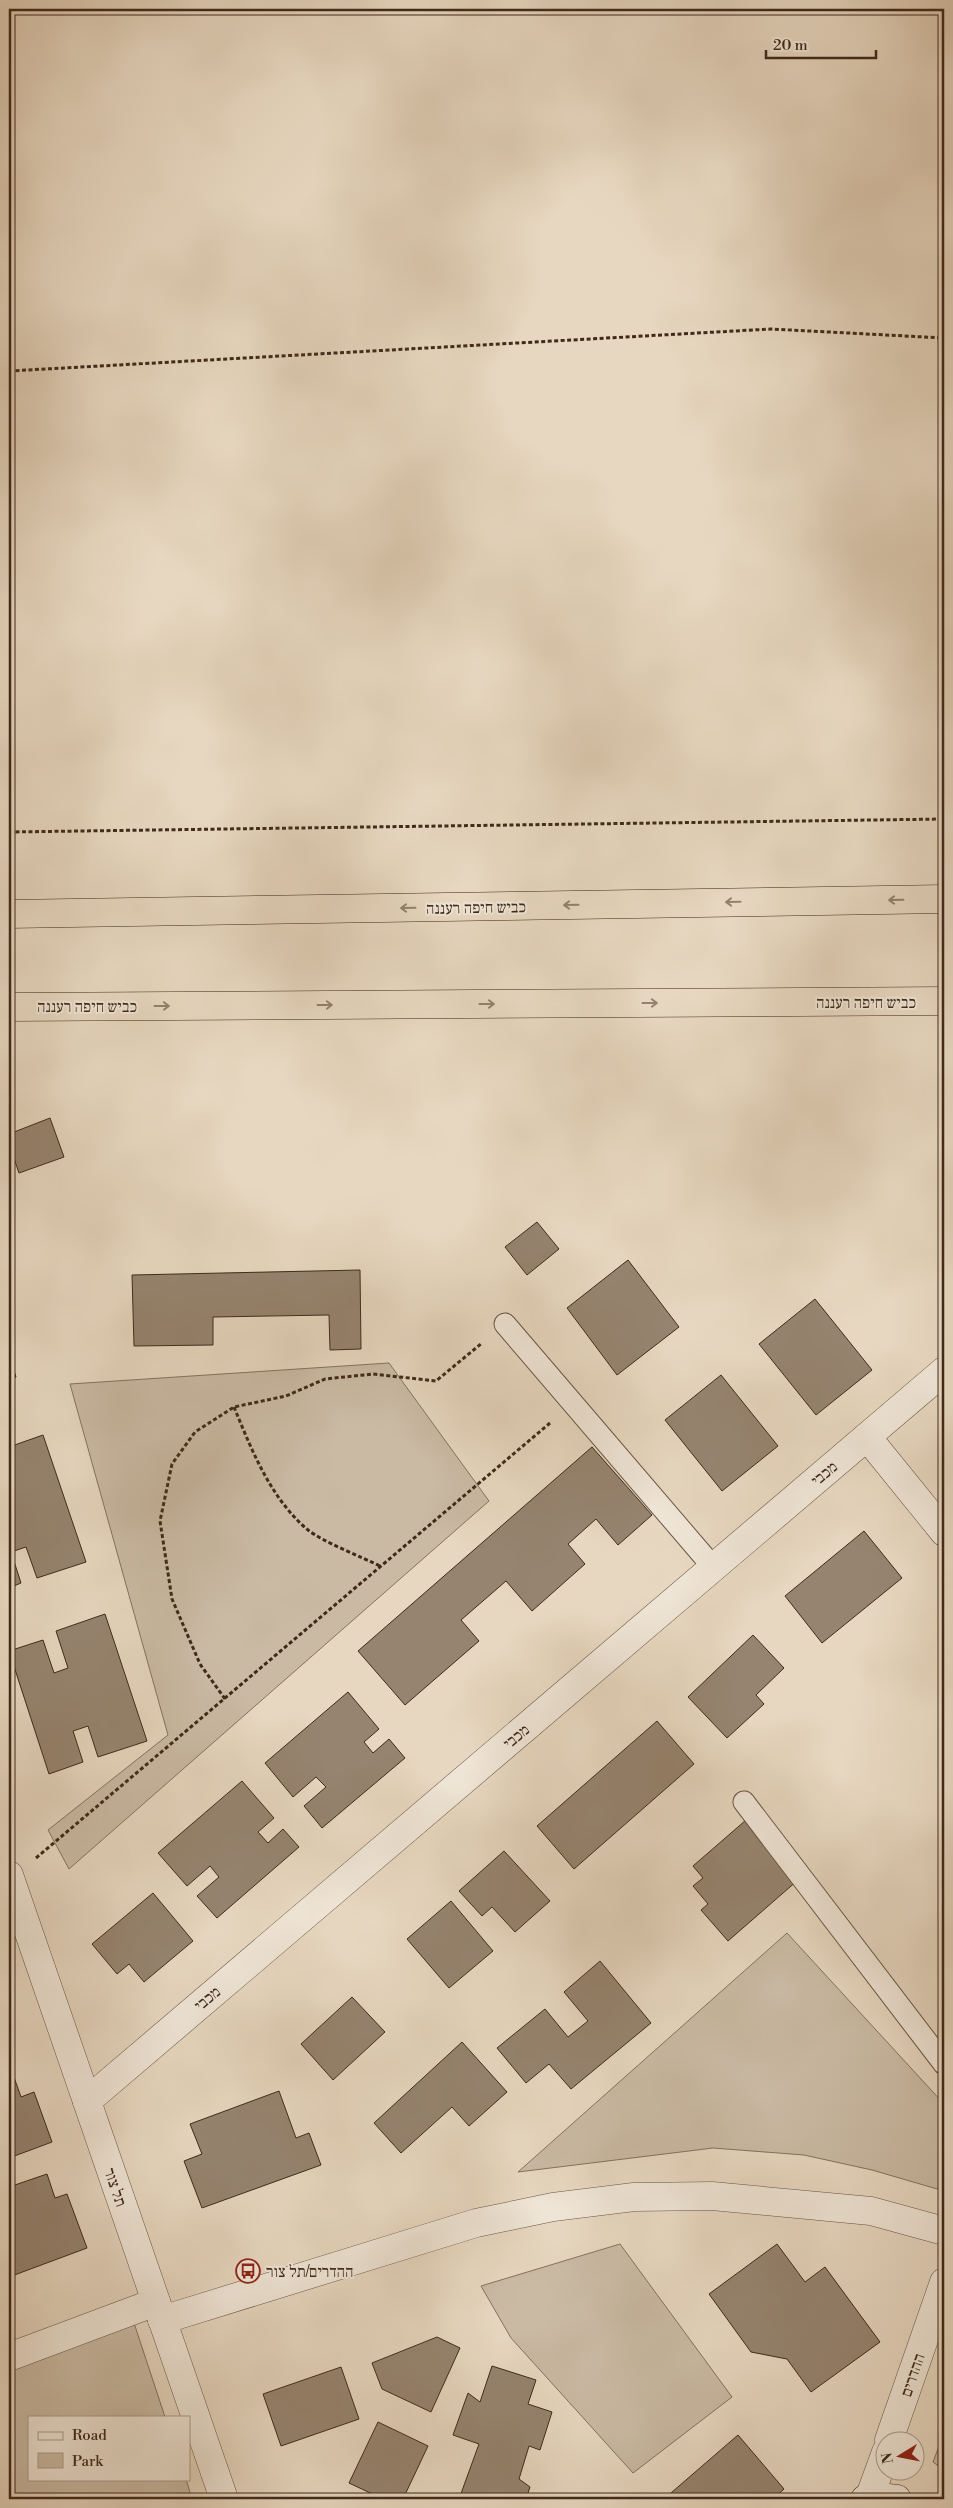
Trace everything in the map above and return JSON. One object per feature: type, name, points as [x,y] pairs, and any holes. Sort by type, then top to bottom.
[{"type":"highway","name":"כביש חיפה רעננה","points":[[9,914],[944,899]]},
{"type":"highway","name":"כביש חיפה רעננה","points":[[9,1007],[944,1001]]},
{"type":"street","name":"מכבי","points":[[87,2101],[944,1371]]},
{"type":"street","points":[[867,1437],[944,1532]]},
{"type":"street","name":"תל צור","points":[[9,1877],[224,2499]]},
{"type":"street","points":[[9,2357],[159,2311],[476,2223],[552,2207],[625,2198],[712,2196],[871,2211],[944,2231]]},
{"type":"street","name":"ההדרים","points":[[892,2430],[944,2282]]},
{"type":"street","points":[[877,2498],[881,2480]]},
{"type":"lane","points":[[505,1324],[714,1568]]},
{"type":"lane","points":[[744,1802],[944,2064]]},
{"type":"path","points":[[9,371],[771,328],[944,338]]},
{"type":"path","points":[[9,832],[944,819]]},
{"type":"path","points":[[225,1699],[200,1664],[172,1599],[160,1521],[172,1464],[194,1432],[234,1407],[286,1396],[325,1379],[373,1374],[436,1381],[505,1324]]},
{"type":"path","points":[[9,1877],[225,1699],[573,1403]]},
{"type":"path","points":[[234,1407],[252,1453],[282,1504],[310,1531],[380,1566]]},
{"type":"green space","points":[[389,1363],[489,1501],[69,1869],[48,1830],[168,1735],[70,1384]]},
{"type":"green space","points":[[787,1933],[944,2104],[944,2191],[872,2170],[804,2155],[713,2148],[518,2172]]},
{"type":"green space","points":[[620,2244],[732,2397],[633,2473],[511,2338],[481,2286]]},
{"type":"green space","points":[[133,2320],[165,2416],[28,2416],[28,2480],[186,2480],[192,2499],[9,2499],[9,2369]]},
{"type":"green space","points":[[944,2433],[944,2470],[933,2462]]},
{"type":"building","points":[[50,1118],[64,1157],[19,1173],[9,1144],[9,1134]]},
{"type":"building","points":[[537,1222],[559,1249],[527,1275],[505,1247]]},
{"type":"building","points":[[628,1260],[679,1327],[617,1375],[567,1308]]},
{"type":"building","points":[[360,1270],[361,1349],[330,1350],[329,1315],[213,1317],[213,1345],[134,1346],[132,1275]]},
{"type":"building","points":[[815,1299],[872,1370],[816,1415],[759,1344]]},
{"type":"building","points":[[9,1356],[16,1377],[9,1380]]},
{"type":"building","points":[[721,1375],[778,1446],[722,1491],[665,1420]]},
{"type":"building","points":[[43,1435],[86,1562],[37,1578],[26,1547],[11,1552],[21,1583],[9,1588],[9,1447]]},
{"type":"building","points":[[592,1447],[652,1515],[618,1545],[596,1519],[568,1544],[585,1564],[532,1611],[506,1581],[461,1620],[479,1641],[405,1705],[358,1651]]},
{"type":"building","points":[[864,1531],[902,1578],[822,1643],[785,1596]]},
{"type":"building","points":[[105,1614],[147,1741],[98,1757],[88,1726],[73,1731],[83,1762],[49,1774],[9,1651],[43,1640],[54,1673],[68,1668],[56,1631]]},
{"type":"building","points":[[753,1635],[784,1668],[756,1695],[764,1704],[727,1738],[688,1697]]},
{"type":"building","points":[[348,1692],[379,1729],[364,1742],[373,1753],[389,1739],[405,1758],[322,1828],[304,1806],[326,1787],[316,1777],[293,1797],[265,1763]]},
{"type":"building","points":[[657,1721],[694,1764],[574,1869],[537,1826]]},
{"type":"building","points":[[242,1781],[274,1818],[258,1832],[268,1843],[283,1829],[299,1847],[217,1918],[197,1896],[219,1877],[210,1866],[187,1886],[158,1853]]},
{"type":"building","points":[[746,1820],[798,1880],[728,1941],[701,1910],[708,1904],[693,1886],[703,1878],[693,1866]]},
{"type":"building","points":[[504,1851],[550,1901],[515,1932],[492,1907],[482,1916],[459,1891]]},
{"type":"building","points":[[153,1893],[193,1941],[144,1982],[129,1964],[117,1974],[92,1944]]},
{"type":"building","points":[[451,1901],[493,1951],[449,1988],[407,1939]]},
{"type":"building","points":[[600,1961],[651,2023],[571,2089],[549,2064],[526,2083],[497,2048],[545,2009],[568,2037],[588,2021],[564,1992]]},
{"type":"building","points":[[352,1997],[385,2032],[333,2080],[301,2044]]},
{"type":"building","points":[[462,2042],[507,2092],[469,2126],[452,2107],[401,2153],[374,2123]]},
{"type":"building","points":[[9,2063],[21,2097],[34,2092],[52,2142],[9,2158]]},
{"type":"building","points":[[279,2091],[296,2138],[309,2133],[321,2165],[202,2208],[184,2161],[202,2154],[190,2124]]},
{"type":"building","points":[[47,2174],[55,2198],[67,2194],[87,2248],[9,2277],[9,2187]]},
{"type":"building","points":[[777,2244],[805,2282],[825,2267],[880,2342],[811,2392],[787,2359],[751,2352],[709,2294]]},
{"type":"building","points":[[437,2337],[460,2348],[431,2412],[382,2389],[372,2363]]},
{"type":"building","points":[[492,2366],[536,2380],[528,2404],[552,2412],[540,2450],[529,2446],[519,2479],[530,2487],[526,2499],[459,2499],[479,2444],[453,2435],[468,2393],[480,2402]]},
{"type":"building","points":[[341,2367],[359,2419],[281,2446],[263,2394]]},
{"type":"building","points":[[378,2422],[428,2446],[403,2499],[383,2499],[349,2483]]},
{"type":"building","points":[[738,2435],[784,2489],[773,2499],[664,2499]]},
{"type":"building","points":[[562,2494],[576,2499],[560,2499]]},
{"type":"place","name":"ההדרים/תל צור","points":[[248,2271]]}]
